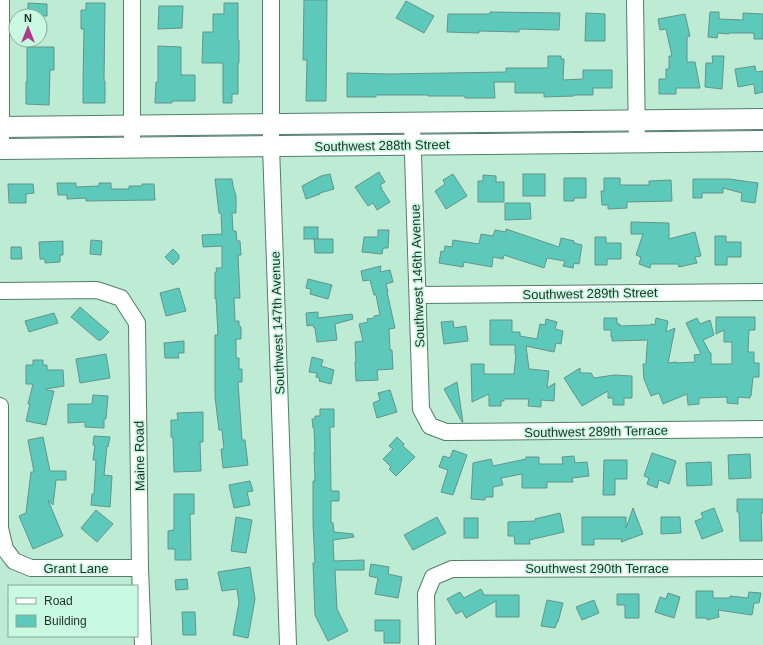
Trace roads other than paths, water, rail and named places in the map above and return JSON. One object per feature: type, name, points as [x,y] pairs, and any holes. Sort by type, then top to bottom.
[{"type":"main road","name":"Southwest 288th Street","points":[[0,127],[763,119]]},
{"type":"main road","name":"Southwest 288th Street","points":[[0,149],[763,141]]},
{"type":"street","points":[[0,149],[1,0]]},
{"type":"street","points":[[132,0],[132,147]]},
{"type":"street","name":"Southwest 147th Avenue","points":[[271,0],[270,124],[288,645]]},
{"type":"street","points":[[635,0],[637,142]]},
{"type":"street","name":"Southwest 146th Avenue","points":[[412,123],[421,409],[430,426]]},
{"type":"street","name":"Maine Road","points":[[0,291],[97,290],[121,298],[137,323],[140,568],[143,645]]},
{"type":"street","name":"Southwest 289th Street","points":[[418,295],[763,292]]},
{"type":"street","name":"Grant Lane","points":[[0,406],[0,528],[5,549],[14,561],[31,568],[140,568]]},
{"type":"street","name":"Southwest 289th Terrace","points":[[430,426],[446,432],[763,429]]},
{"type":"street","name":"Southwest 290th Terrace","points":[[427,645],[426,594],[433,577],[452,569],[763,568]]}]
